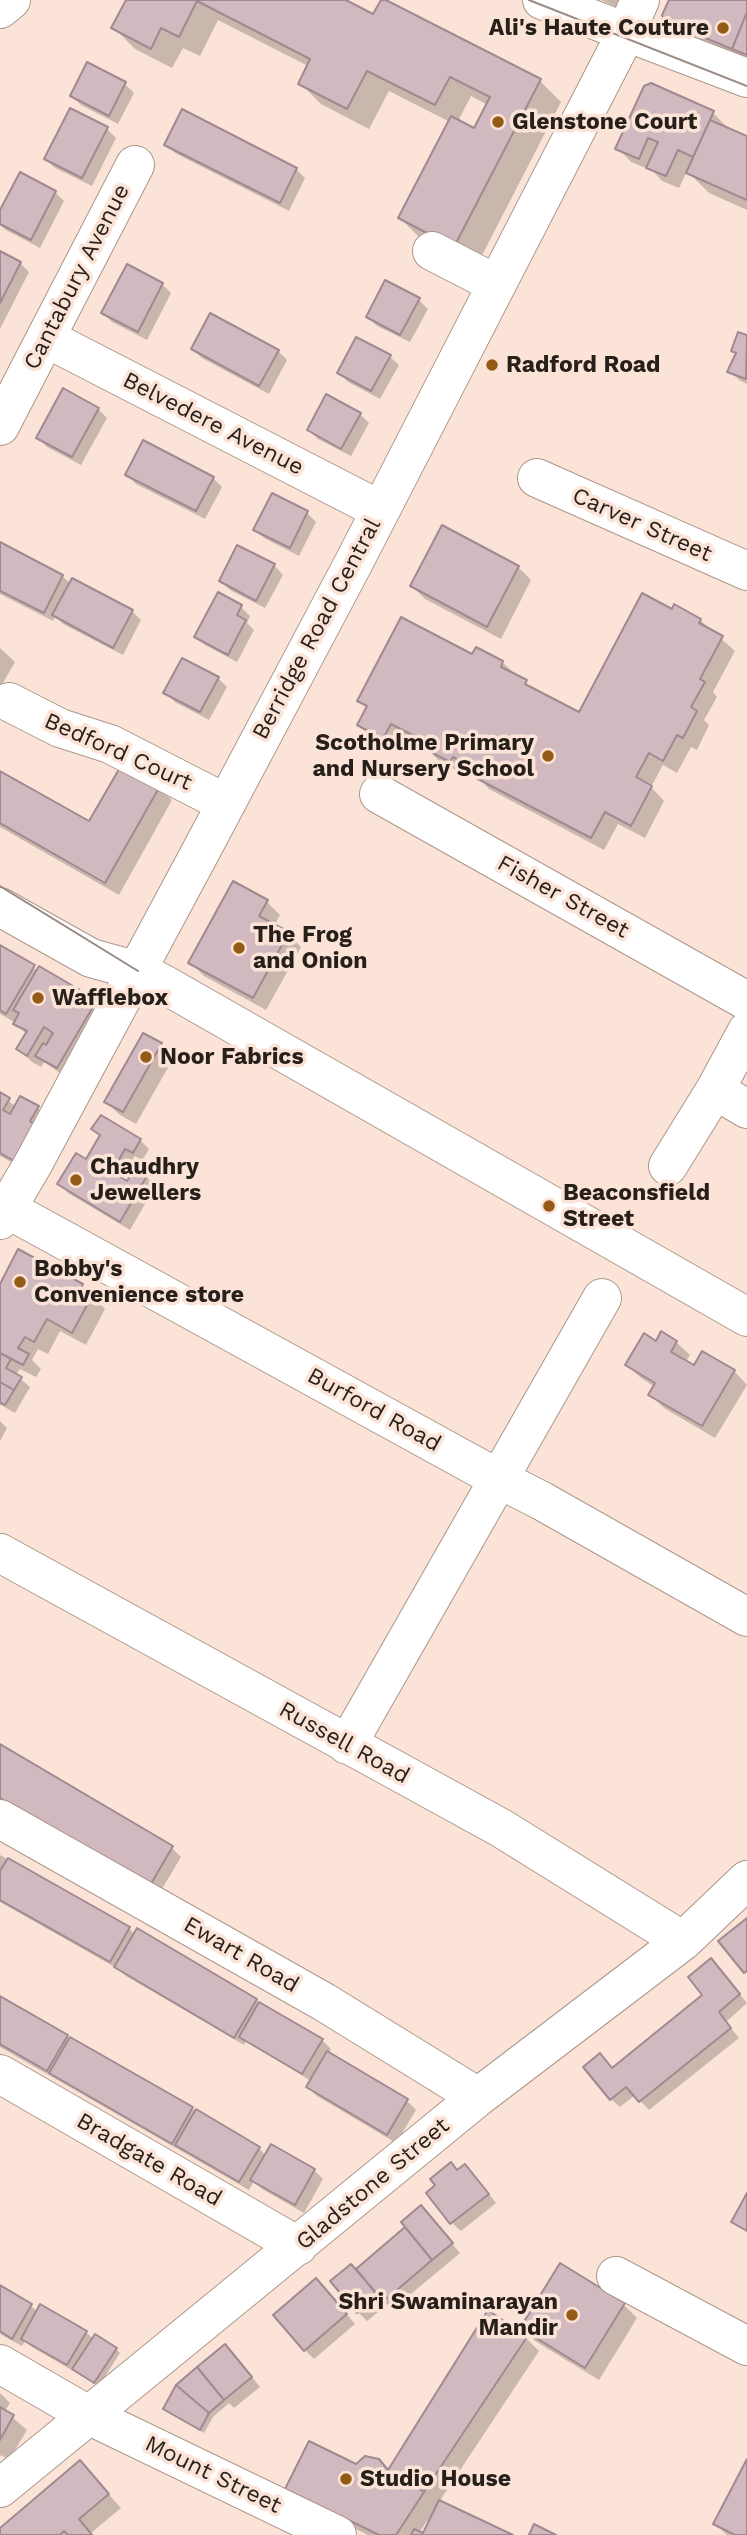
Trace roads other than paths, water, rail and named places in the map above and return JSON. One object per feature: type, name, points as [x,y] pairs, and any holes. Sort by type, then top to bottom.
[{"type":"street","points":[[0,9],[11,0]]},
{"type":"street","points":[[542,0],[633,16],[747,78]]},
{"type":"street","name":"Berridge Road Central","points":[[2,1211],[138,971],[380,510],[633,16]]},
{"type":"street","name":"Cantabury Avenue","points":[[0,426],[135,165]]},
{"type":"street","points":[[432,251],[496,284]]},
{"type":"street","name":"Belvedere Avenue","points":[[46,338],[380,510]]},
{"type":"street","name":"Carver Street","points":[[537,478],[747,571]]},
{"type":"street","name":"Bedford Court","points":[[9,702],[60,728],[110,744],[225,803]]},
{"type":"street","name":"Fisher Street","points":[[379,794],[747,1001]]},
{"type":"street","points":[[0,907],[91,958],[138,971],[747,1317]]},
{"type":"street","points":[[668,1166],[731,1099],[747,1031]]},
{"type":"street","name":"Burford Road","points":[[2,1211],[542,1500],[747,1617]]},
{"type":"street","points":[[347,1745],[602,1298]]},
{"type":"street","name":"Russell Road","points":[[0,1553],[501,1828],[683,1941]]},
{"type":"street","name":"Ewart Road","points":[[0,1819],[324,2003],[478,2098]]},
{"type":"street","name":"Gladstone Street","points":[[0,2488],[478,2098],[683,1941],[747,1880]]},
{"type":"street","name":"Bradgate Road","points":[[0,2074],[298,2246]]},
{"type":"street","points":[[616,2276],[747,2346]]},
{"type":"street","name":"Mount Street","points":[[0,2364],[90,2416],[337,2535]]},
{"type":"tram line","points":[[529,0],[747,86]]},
{"type":"tram line","points":[[0,886],[138,971]]},
{"type":"place","name":"Ali's Haute Couture","points":[[723,28]]},
{"type":"place","name":"Glenstone Court","points":[[498,122]]},
{"type":"place","name":"Radford Road","points":[[492,365]]},
{"type":"place","name":"Scotholme Primary and Nursery School","points":[[548,756]]},
{"type":"place","name":"The Frog and Onion","points":[[239,948]]},
{"type":"place","name":"Wafflebox","points":[[38,998]]},
{"type":"place","name":"Noor Fabrics","points":[[146,1057]]},
{"type":"place","name":"Chaudhry Jewellers","points":[[76,1180]]},
{"type":"place","name":"Beaconsfield Street","points":[[549,1206]]},
{"type":"place","name":"Bobby's Convenience store","points":[[20,1282]]},
{"type":"place","name":"Shri Swaminarayan Mandir","points":[[572,2315]]},
{"type":"place","name":"Studio House","points":[[346,2479]]}]
